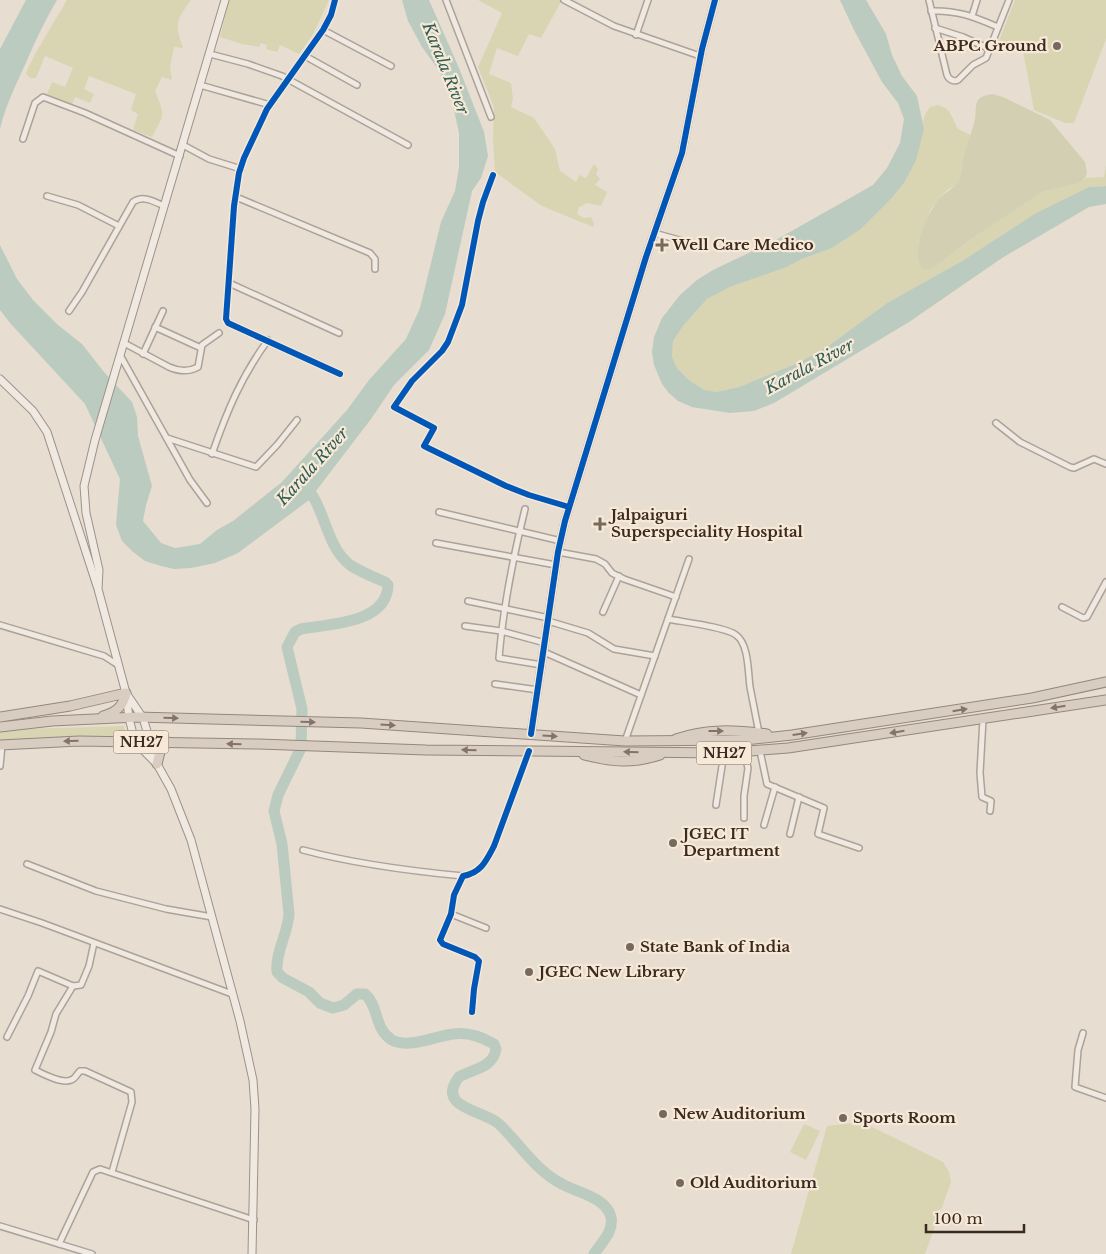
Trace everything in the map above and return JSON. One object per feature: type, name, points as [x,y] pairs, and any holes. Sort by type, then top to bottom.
[{"type":"highway","name":"NH27","points":[[0,727],[94,718],[143,718],[339,722],[625,741],[745,740],[783,736],[1032,698],[1106,682]]},
{"type":"highway","points":[[0,717],[70,706],[126,693],[124,701],[118,709],[94,718]]},
{"type":"highway","name":"NH27","points":[[1,745],[71,741],[168,742],[426,750],[724,753],[788,748],[1106,700]]},
{"type":"highway","name":"NH27","points":[[669,741],[710,730],[783,736]]},
{"type":"highway","points":[[529,751],[531,734]]},
{"type":"highway","points":[[157,764],[161,748],[168,742]]},
{"type":"main road","points":[[98,589],[99,570],[87,522],[84,500],[86,474],[225,0]]},
{"type":"main road","points":[[531,734],[558,552],[569,507],[654,233],[682,153],[700,56],[714,0]]},
{"type":"main road","points":[[1,383],[33,411],[47,432],[98,589],[126,693],[129,718],[135,742],[157,764]]},
{"type":"main road","points":[[126,693],[143,718],[152,742],[157,764],[170,789],[191,840],[253,1080],[256,1127],[252,1254]]},
{"type":"street","points":[[335,0],[331,15],[323,30],[270,105],[251,140],[241,169],[236,197],[228,284],[227,322],[340,374]]},
{"type":"street","points":[[446,0],[491,117]]},
{"type":"street","points":[[564,0],[614,26],[700,56]]},
{"type":"street","points":[[636,34],[648,0]]},
{"type":"street","points":[[929,0],[947,75],[953,80],[958,80],[973,66],[986,58],[1009,0]]},
{"type":"street","points":[[972,16],[978,0]]},
{"type":"street","points":[[931,11],[950,10],[972,16],[998,27]]},
{"type":"street","points":[[935,28],[963,37],[990,49]]},
{"type":"street","points":[[323,30],[391,66]]},
{"type":"street","points":[[210,54],[270,71],[408,145]]},
{"type":"street","points":[[305,56],[357,85]]},
{"type":"street","points":[[200,85],[270,105]]},
{"type":"street","points":[[23,139],[36,103],[38,99],[43,97],[85,113],[180,156]]},
{"type":"street","points":[[183,145],[209,159],[241,169]]},
{"type":"street","points":[[493,175],[478,220],[462,305],[448,342],[442,351],[412,381],[394,407],[434,428],[424,446],[506,486],[569,507]]},
{"type":"street","points":[[48,196],[78,206],[119,226]]},
{"type":"street","points":[[236,197],[370,253],[375,260],[375,269]]},
{"type":"street","points":[[69,311],[80,296],[131,205],[136,200],[144,198],[164,206]]},
{"type":"street","points":[[654,233],[701,246]]},
{"type":"street","points":[[228,284],[339,333]]},
{"type":"street","points":[[143,354],[163,311]]},
{"type":"street","points":[[155,327],[201,348]]},
{"type":"street","points":[[124,343],[168,368],[188,370],[198,367],[201,348],[204,342],[219,333]]},
{"type":"street","points":[[212,454],[236,392],[246,372],[268,340]]},
{"type":"street","points":[[120,355],[190,480],[208,503]]},
{"type":"street","points":[[167,438],[212,454],[258,466],[297,420]]},
{"type":"street","points":[[996,423],[1020,442],[1070,467],[1074,468],[1094,459],[1106,464]]},
{"type":"street","points":[[525,509],[513,557],[504,608],[499,658],[542,665]]},
{"type":"street","points":[[439,512],[561,541]]},
{"type":"street","points":[[436,543],[556,565]]},
{"type":"street","points":[[558,552],[602,561],[612,572],[619,576],[676,597]]},
{"type":"street","points":[[625,741],[689,559]]},
{"type":"street","points":[[603,612],[619,576]]},
{"type":"street","points":[[1062,607],[1083,618],[1087,617],[1106,582]]},
{"type":"street","points":[[468,601],[504,608],[588,633],[614,649],[655,656]]},
{"type":"street","points":[[668,619],[732,632],[741,639],[749,669],[759,733]]},
{"type":"street","points":[[0,625],[104,656],[118,665]]},
{"type":"street","points":[[465,626],[501,632],[545,643]]},
{"type":"street","points":[[104,656],[113,647]]},
{"type":"street","points":[[544,652],[641,695]]},
{"type":"street","points":[[495,684],[538,690]]},
{"type":"street","points":[[983,718],[980,773],[982,797],[991,801],[990,811]]},
{"type":"street","points":[[0,766],[1,745]]},
{"type":"street","points":[[303,850],[347,860],[422,872],[463,876],[475,873],[488,858],[494,846],[529,751]]},
{"type":"street","points":[[760,751],[767,784],[824,808],[818,834],[859,848]]},
{"type":"street","points":[[744,752],[748,768],[744,796],[744,818]]},
{"type":"street","points":[[716,805],[724,753]]},
{"type":"street","points":[[764,825],[775,787]]},
{"type":"street","points":[[790,834],[799,797]]},
{"type":"street","points":[[27,864],[96,892],[166,909],[212,917]]},
{"type":"street","points":[[463,876],[454,895],[451,914],[440,940],[441,943],[475,957],[479,961],[472,1012]]},
{"type":"street","points":[[0,910],[42,923],[232,994]]},
{"type":"street","points":[[451,914],[486,928]]},
{"type":"street","points":[[7,1037],[28,996],[38,971],[74,986],[79,986],[83,983],[89,966],[94,943]]},
{"type":"street","points":[[74,986],[56,1014],[51,1032],[35,1070],[49,1077],[67,1081],[74,1078],[80,1071],[85,1071],[131,1092],[132,1102],[112,1172]]},
{"type":"street","points":[[1083,1033],[1078,1050],[1075,1087],[1106,1098]]},
{"type":"street","points":[[59,1244],[93,1172],[100,1169],[254,1220]]},
{"type":"street","points":[[0,1226],[92,1254]]},
{"type":"shaded area","points":[[67,0],[191,0],[179,18],[178,28],[183,48],[174,47],[170,67],[172,80],[162,77],[155,91],[161,106],[162,115],[152,137],[133,130],[138,114],[131,110],[136,94],[89,76],[84,89],[94,94],[90,103],[75,97],[72,104],[47,94],[52,82],[65,87],[73,68],[45,56],[36,78],[30,78],[26,73]]},
{"type":"shaded area","points":[[229,0],[329,0],[313,34],[299,54],[280,45],[277,52],[266,49],[267,45],[260,43],[260,47],[220,37]]},
{"type":"shaded area","points":[[478,0],[562,0],[541,38],[529,34],[518,56],[497,48],[489,74],[511,83],[513,99],[511,107],[534,118],[555,149],[560,171],[576,182],[579,175],[586,178],[594,164],[598,169],[596,174],[600,179],[595,185],[607,192],[601,206],[587,203],[579,207],[577,214],[584,218],[591,217],[594,224],[593,227],[542,206],[495,172],[494,107],[478,67],[502,13]]},
{"type":"shaded area","name":"ABPC Ground","points":[[1015,0],[1106,0],[1106,39],[1074,123],[1065,123],[1034,110],[1023,51],[999,41]]},
{"type":"shaded area","points":[[992,94],[1003,97],[1050,120],[1085,162],[1086,176],[1081,182],[1044,191],[970,240],[935,267],[929,270],[923,269],[919,262],[918,253],[921,234],[934,206],[939,199],[954,187],[961,174],[964,154],[975,119],[977,102],[982,97]]},
{"type":"shaded area","points":[[938,105],[946,108],[958,129],[971,135],[963,158],[961,177],[957,184],[946,191],[931,209],[918,244],[935,267],[970,240],[1044,191],[1081,182],[1085,178],[1104,177],[1106,165],[1106,186],[1089,187],[1036,213],[962,261],[887,303],[827,347],[800,362],[739,387],[716,392],[705,390],[690,381],[677,368],[672,357],[673,341],[683,326],[707,299],[730,287],[787,267],[802,259],[832,248],[861,229],[904,183],[924,130],[923,120],[925,115],[930,107]]},
{"type":"shaded area","points":[[124,726],[125,737],[0,742],[0,731]]},
{"type":"shaded area","points":[[862,1122],[943,1162],[949,1172],[951,1182],[925,1254],[791,1254],[827,1126]]},
{"type":"shaded area","points":[[804,1124],[820,1131],[806,1160],[790,1152]]},
{"type":"water","points":[[26,0],[57,0],[39,33],[14,90],[0,129],[0,49]]},
{"type":"water","name":"Karala River","points":[[402,0],[429,0],[459,68],[484,132],[488,156],[481,178],[472,191],[445,314],[429,350],[394,385],[371,419],[309,500],[238,553],[215,563],[191,568],[174,569],[145,561],[122,541],[116,525],[120,479],[85,404],[0,310],[0,245],[17,279],[33,300],[58,325],[82,344],[104,372],[132,402],[137,417],[138,436],[152,486],[143,521],[161,543],[175,548],[200,544],[217,530],[233,521],[282,482],[347,410],[369,380],[406,339],[420,308],[441,222],[455,191],[459,167],[459,133],[453,105],[440,72],[422,47],[408,21]]},
{"type":"water","name":"Karala River","points":[[840,0],[866,0],[886,34],[892,55],[902,76],[917,96],[924,129],[916,160],[904,183],[861,229],[832,248],[802,259],[787,267],[730,287],[707,299],[683,326],[673,341],[672,357],[677,368],[690,381],[705,390],[716,392],[739,387],[800,362],[827,347],[887,303],[962,261],[1036,213],[1089,187],[1106,186],[1106,204],[1089,207],[1002,258],[909,322],[774,403],[754,411],[730,413],[692,407],[678,401],[662,384],[654,365],[652,352],[654,337],[662,318],[680,295],[697,280],[713,270],[774,241],[873,185],[887,168],[900,143],[904,119],[898,103],[882,82]]},
{"type":"waterway","name":"Karala River","points":[[305,484],[316,501],[338,552],[354,568],[388,585],[385,598],[378,608],[367,615],[340,623],[301,629],[295,632],[287,647],[302,709],[301,748],[278,795],[274,811],[282,844],[289,914],[278,958],[277,972],[283,978],[309,992],[320,1003],[333,1008],[344,1005],[357,994],[365,994],[373,1005],[382,1030],[392,1040],[414,1043],[446,1035],[464,1034],[484,1039],[494,1044],[496,1049],[491,1060],[482,1067],[459,1077],[453,1087],[453,1095],[457,1102],[464,1107],[499,1124],[536,1164],[552,1178],[591,1196],[608,1210],[611,1217],[611,1228],[594,1254]]},
{"type":"cycle path","points":[[335,0],[331,15],[323,30],[267,109],[244,158],[239,173],[234,206],[226,319],[228,323],[340,374]]},
{"type":"cycle path","points":[[531,734],[558,552],[565,521],[646,257],[682,153],[702,49],[715,0]]},
{"type":"cycle path","points":[[493,175],[478,221],[462,305],[448,342],[442,351],[412,381],[394,407],[434,428],[424,446],[506,486],[569,507]]},
{"type":"cycle path","points":[[472,1012],[479,961],[475,957],[443,944],[440,940],[451,914],[454,895],[463,876],[479,869],[494,846],[529,751]]},
{"type":"place","name":"ABPC Ground","points":[[1057,46]]},
{"type":"place","name":"Well Care Medico","points":[[662,245]]},
{"type":"place","name":"Jalpaiguri Superspeciality Hospital","points":[[600,524]]},
{"type":"place","name":"JGEC IT Department","points":[[673,843]]},
{"type":"place","name":"State Bank of India","points":[[630,947]]},
{"type":"place","name":"JGEC New Library","points":[[529,972]]},
{"type":"place","name":"New Auditorium","points":[[663,1114]]},
{"type":"place","name":"Sports Room","points":[[843,1118]]},
{"type":"place","name":"Old Auditorium","points":[[680,1183]]}]
